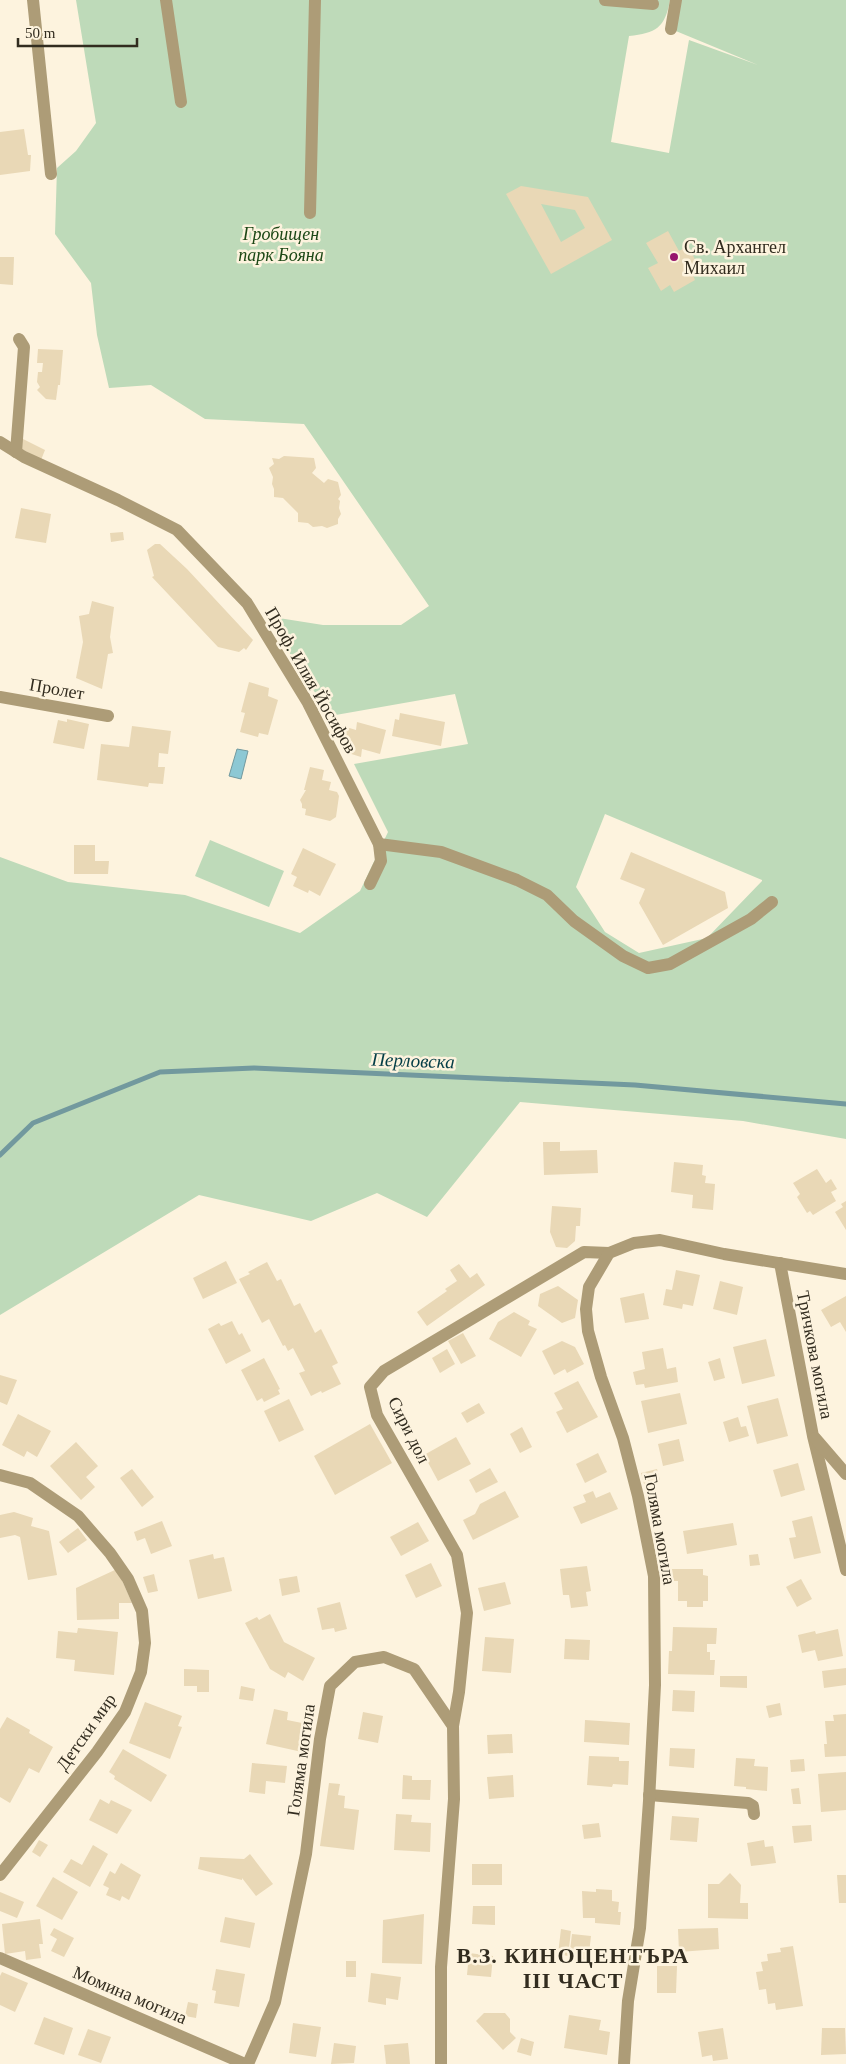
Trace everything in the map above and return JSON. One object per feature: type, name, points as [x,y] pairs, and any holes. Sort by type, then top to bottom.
[{"type":"street","points":[[33,0],[51,174]]},
{"type":"street","points":[[166,0],[181,102]]},
{"type":"street","points":[[310,213],[315,0]]},
{"type":"street","points":[[605,0],[653,4]]},
{"type":"street","points":[[671,29],[676,4]]},
{"type":"street","points":[[16,452],[24,347],[19,339]]},
{"type":"street","name":"Проф. Илия Йосифов","points":[[0,442],[16,452],[177,530],[247,603],[308,703],[379,844]]},
{"type":"street","name":"Пролет","points":[[0,697],[108,716]]},
{"type":"street","points":[[370,884],[381,861],[379,844],[441,852],[516,880],[547,895],[574,922],[623,956],[648,968],[670,964],[751,919],[772,902]]},
{"type":"street","points":[[609,1253],[634,1243],[660,1240],[724,1254],[846,1274]]},
{"type":"street","name":"Сири дол","points":[[453,1726],[459,1692],[467,1613],[457,1555],[377,1415],[370,1388],[384,1371],[584,1252],[609,1253]]},
{"type":"street","name":"Голяма могила","points":[[609,1253],[589,1288],[586,1309],[588,1330],[601,1377],[623,1438],[638,1496],[654,1576],[655,1685],[649,1795],[640,1928],[628,2001],[624,2064]]},
{"type":"street","name":"Тричкова могила","points":[[780,1263],[813,1436],[846,1570]]},
{"type":"street","points":[[813,1436],[846,1474]]},
{"type":"street","name":"Детски мир","points":[[0,1476],[30,1483],[78,1516],[110,1553],[128,1579],[142,1611],[145,1643],[141,1672],[125,1712],[97,1752],[0,1875]]},
{"type":"street","name":"Голяма могила","points":[[246,2064],[275,2002],[306,1854],[320,1739],[330,1686],[355,1662],[384,1657],[414,1669],[453,1726]]},
{"type":"street","points":[[441,2064],[441,1967],[454,1798],[453,1726]]},
{"type":"street","points":[[649,1795],[748,1803],[753,1806],[754,1814]]},
{"type":"street","name":"Момина могила","points":[[0,1958],[246,2064]]},
{"type":"green space","name":"Гробищен парк Бояна","points":[[76,0],[670,0],[665,17],[658,27],[653,31],[629,36],[611,142],[669,153],[689,40],[758,65],[671,29],[676,0],[846,0],[846,1139],[743,1121],[520,1102],[427,1217],[377,1193],[311,1221],[199,1195],[0,1315],[0,857],[68,882],[185,895],[300,933],[360,891],[388,832],[354,764],[468,744],[455,694],[330,716],[266,616],[323,625],[401,625],[429,606],[304,424],[205,419],[151,385],[109,388],[97,335],[91,283],[55,234],[57,168],[76,151],[96,123]],"holes":[[[605,814],[762,880],[707,938],[639,953],[605,932],[576,887]]]},
{"type":"green space","points":[[210,840],[284,871],[269,907],[195,876]]},
{"type":"water","points":[[237,749],[248,751],[241,779],[229,776]]},
{"type":"building","points":[[24,129],[28,155],[31,155],[30,171],[0,175],[0,132]]},
{"type":"building","points":[[521,186],[588,197],[612,240],[551,274],[506,194]],"holes":[[[541,204],[575,210],[585,228],[561,242]]]},
{"type":"building","name":"Св. Архангел Михаил","points":[[668,231],[679,251],[688,246],[700,269],[692,273],[695,280],[674,292],[670,285],[661,291],[648,268],[658,263],[646,243]]},
{"type":"building","points":[[0,257],[14,257],[13,285],[0,284]]},
{"type":"building","points":[[38,349],[63,350],[60,385],[58,385],[56,400],[46,399],[37,390],[40,387],[37,382],[38,372],[42,372],[43,363],[37,363]]},
{"type":"building","points":[[21,438],[45,450],[41,460],[20,448]]},
{"type":"building","points":[[284,456],[314,458],[316,468],[312,473],[324,483],[328,479],[338,482],[341,495],[338,499],[340,501],[339,508],[341,514],[338,524],[327,528],[322,526],[313,527],[308,523],[298,522],[298,513],[283,498],[274,497],[273,477],[269,468],[274,464],[272,458],[279,459]]},
{"type":"building","points":[[21,508],[51,514],[46,543],[15,538]]},
{"type":"building","points":[[123,532],[124,540],[111,542],[110,533]]},
{"type":"building","points":[[155,544],[160,544],[187,569],[253,640],[246,650],[244,648],[239,652],[218,647],[152,577],[154,576],[147,550]]},
{"type":"building","points":[[92,601],[114,607],[110,637],[113,653],[108,654],[102,689],[76,678],[83,642],[79,616],[89,614]]},
{"type":"building","points":[[249,682],[269,688],[268,696],[278,700],[268,735],[259,733],[258,737],[240,732],[245,713],[241,712]]},
{"type":"building","points":[[400,713],[445,722],[441,746],[392,736],[395,719],[399,720]]},
{"type":"building","points":[[67,719],[89,724],[84,749],[53,743],[58,720],[67,722]]},
{"type":"building","points":[[357,722],[386,730],[380,754],[362,749],[361,757],[345,752],[347,744],[341,743],[346,727],[356,730]]},
{"type":"building","points":[[132,726],[171,731],[168,754],[159,753],[158,767],[165,767],[163,784],[149,783],[148,787],[97,780],[101,744],[129,747]]},
{"type":"building","points":[[310,767],[324,770],[322,780],[331,782],[329,790],[337,792],[339,796],[336,817],[330,821],[305,815],[306,809],[302,808],[300,800],[306,790],[304,790]]},
{"type":"building","points":[[74,845],[95,845],[95,861],[109,861],[108,874],[74,874]]},
{"type":"building","points":[[303,848],[336,864],[320,896],[309,890],[308,893],[293,886],[297,877],[291,874]]},
{"type":"building","points":[[631,852],[725,892],[728,908],[663,945],[639,903],[645,889],[620,879]]},
{"type":"building","points":[[543,1142],[560,1142],[560,1151],[597,1150],[598,1173],[544,1175]]},
{"type":"building","points":[[674,1162],[703,1165],[702,1175],[706,1176],[705,1183],[715,1184],[713,1210],[692,1208],[693,1195],[671,1192]]},
{"type":"building","points":[[817,1169],[826,1183],[831,1179],[837,1189],[831,1192],[836,1201],[813,1215],[810,1211],[807,1213],[797,1197],[800,1194],[793,1183]]},
{"type":"building","points":[[846,1201],[846,1230],[835,1212],[843,1207],[841,1204]]},
{"type":"building","points":[[552,1206],[581,1208],[580,1226],[576,1226],[575,1241],[567,1248],[556,1247],[550,1232]]},
{"type":"building","points":[[226,1261],[237,1283],[203,1299],[193,1278]]},
{"type":"building","points":[[267,1262],[277,1281],[281,1279],[294,1306],[300,1303],[315,1333],[321,1329],[338,1363],[332,1366],[341,1384],[311,1396],[299,1373],[305,1371],[293,1348],[288,1351],[285,1345],[283,1346],[269,1319],[262,1323],[239,1279]]},
{"type":"building","points":[[459,1264],[470,1278],[477,1273],[485,1285],[427,1326],[417,1312],[447,1291],[445,1289],[457,1281],[450,1270]]},
{"type":"building","points":[[676,1270],[700,1275],[693,1306],[683,1304],[682,1309],[663,1305],[666,1289],[672,1290]]},
{"type":"building","points":[[720,1281],[743,1287],[737,1315],[713,1309]]},
{"type":"building","points":[[558,1286],[578,1300],[575,1318],[562,1323],[538,1306],[540,1294]]},
{"type":"building","points":[[644,1293],[649,1319],[625,1323],[620,1298]]},
{"type":"building","points":[[846,1296],[846,1332],[840,1322],[831,1327],[821,1310]]},
{"type":"building","points":[[514,1312],[530,1321],[528,1325],[537,1329],[521,1357],[489,1339],[498,1322]]},
{"type":"building","points":[[232,1321],[239,1335],[242,1333],[251,1351],[226,1364],[208,1329],[219,1323],[221,1326]]},
{"type":"building","points":[[463,1333],[476,1356],[461,1364],[448,1341]]},
{"type":"building","points":[[766,1339],[775,1376],[742,1384],[733,1347]]},
{"type":"building","points":[[562,1341],[575,1347],[584,1364],[567,1373],[565,1369],[554,1375],[542,1351]]},
{"type":"building","points":[[663,1348],[667,1369],[676,1367],[678,1382],[645,1388],[644,1384],[636,1385],[633,1372],[645,1369],[642,1352]]},
{"type":"building","points":[[447,1349],[455,1364],[440,1373],[432,1358]]},
{"type":"building","points":[[264,1358],[280,1389],[278,1390],[280,1394],[264,1402],[262,1398],[257,1401],[241,1370]]},
{"type":"building","points":[[720,1358],[725,1378],[714,1381],[708,1362]]},
{"type":"building","points":[[0,1375],[17,1380],[7,1405],[0,1402]]},
{"type":"building","points":[[578,1381],[598,1417],[567,1433],[556,1412],[563,1409],[554,1393]]},
{"type":"building","points":[[680,1393],[687,1424],[648,1433],[641,1401]]},
{"type":"building","points":[[778,1398],[788,1436],[757,1444],[747,1406]]},
{"type":"building","points":[[289,1399],[304,1430],[279,1442],[264,1411]]},
{"type":"building","points":[[479,1403],[485,1413],[467,1423],[461,1413]]},
{"type":"building","points":[[18,1414],[51,1431],[37,1457],[27,1451],[24,1457],[2,1445]]},
{"type":"building","points":[[738,1417],[741,1427],[746,1426],[749,1436],[729,1442],[723,1422]]},
{"type":"building","points":[[370,1424],[392,1463],[335,1495],[314,1456]]},
{"type":"building","points":[[522,1427],[532,1447],[520,1453],[510,1434]]},
{"type":"building","points":[[456,1437],[471,1464],[438,1481],[424,1455]]},
{"type":"building","points":[[679,1439],[684,1461],[663,1466],[658,1444]]},
{"type":"building","points":[[76,1442],[98,1466],[86,1477],[95,1487],[81,1500],[50,1466]]},
{"type":"building","points":[[598,1453],[607,1472],[585,1483],[576,1464]]},
{"type":"building","points":[[798,1463],[805,1490],[781,1497],[773,1470]]},
{"type":"building","points":[[490,1468],[498,1482],[476,1493],[469,1480]]},
{"type":"building","points":[[132,1469],[154,1497],[142,1507],[120,1478]]},
{"type":"building","points":[[657,1469],[660,1480],[644,1484],[641,1473]]},
{"type":"building","points":[[505,1491],[519,1517],[473,1540],[463,1520],[475,1514],[480,1504]]},
{"type":"building","points":[[593,1491],[596,1498],[610,1492],[618,1509],[581,1524],[573,1507],[586,1502],[583,1495]]},
{"type":"building","points":[[14,1512],[33,1518],[31,1526],[49,1531],[57,1575],[28,1580],[20,1537],[15,1535],[0,1538],[0,1515]]},
{"type":"building","points":[[812,1516],[821,1553],[794,1559],[789,1538],[796,1537],[792,1521]]},
{"type":"building","points":[[162,1521],[172,1546],[151,1554],[145,1538],[137,1541],[134,1532]]},
{"type":"building","points":[[418,1522],[429,1541],[401,1556],[390,1537]]},
{"type":"building","points":[[733,1523],[737,1545],[687,1554],[683,1531]]},
{"type":"building","points":[[78,1528],[87,1540],[68,1553],[59,1542]]},
{"type":"building","points":[[213,1554],[214,1559],[224,1557],[232,1591],[198,1599],[189,1560]]},
{"type":"building","points":[[758,1554],[760,1565],[750,1566],[749,1555]]},
{"type":"building","points":[[431,1563],[442,1586],[416,1598],[405,1575]]},
{"type":"building","points":[[587,1566],[591,1591],[586,1592],[588,1606],[571,1608],[569,1595],[563,1595],[560,1569]]},
{"type":"building","points":[[117,1569],[132,1603],[119,1603],[119,1619],[77,1620],[76,1588]]},
{"type":"building","points":[[663,1569],[703,1569],[703,1575],[708,1576],[708,1601],[703,1601],[703,1607],[687,1607],[687,1601],[678,1601],[678,1581],[663,1581]]},
{"type":"building","points":[[154,1574],[158,1591],[148,1593],[143,1577]]},
{"type":"building","points":[[297,1576],[300,1592],[282,1596],[279,1579]]},
{"type":"building","points":[[801,1579],[812,1599],[797,1607],[786,1587]]},
{"type":"building","points":[[505,1582],[511,1604],[484,1611],[478,1588]]},
{"type":"building","points":[[340,1602],[347,1629],[335,1632],[334,1628],[322,1630],[317,1608]]},
{"type":"building","points":[[270,1614],[284,1642],[315,1658],[303,1681],[288,1672],[285,1678],[270,1669],[245,1623],[257,1617],[259,1620]]},
{"type":"building","points":[[673,1627],[717,1628],[716,1644],[707,1644],[710,1660],[715,1660],[714,1675],[668,1674],[669,1651],[672,1651]]},
{"type":"building","points":[[78,1628],[118,1632],[114,1675],[74,1671],[75,1660],[56,1658],[58,1631],[77,1633]]},
{"type":"building","points":[[838,1629],[843,1656],[818,1661],[815,1650],[802,1653],[798,1635],[815,1631],[816,1634]]},
{"type":"building","points":[[485,1637],[514,1639],[511,1673],[482,1671]]},
{"type":"building","points":[[565,1639],[590,1640],[589,1660],[564,1659]]},
{"type":"building","points":[[846,1668],[846,1685],[824,1688],[822,1671]]},
{"type":"building","points":[[184,1669],[209,1670],[209,1692],[197,1692],[197,1686],[184,1686]]},
{"type":"building","points":[[720,1676],[747,1676],[747,1688],[720,1687]]},
{"type":"building","points":[[241,1686],[255,1689],[253,1701],[239,1699]]},
{"type":"building","points":[[673,1690],[695,1691],[694,1712],[672,1711]]},
{"type":"building","points":[[145,1702],[182,1716],[178,1726],[182,1727],[170,1759],[129,1743]]},
{"type":"building","points":[[780,1703],[782,1715],[769,1718],[766,1706]]},
{"type":"building","points":[[274,1709],[288,1712],[287,1720],[302,1723],[301,1727],[307,1728],[302,1752],[266,1744]]},
{"type":"building","points":[[363,1712],[383,1716],[378,1743],[358,1739]]},
{"type":"building","points":[[846,1714],[846,1756],[825,1757],[824,1744],[827,1744],[825,1721],[834,1721],[833,1715]]},
{"type":"building","points":[[7,1717],[30,1730],[29,1733],[53,1747],[39,1773],[29,1768],[10,1803],[0,1797],[0,1729]]},
{"type":"building","points":[[585,1720],[630,1723],[629,1745],[584,1742]]},
{"type":"building","points":[[512,1734],[513,1753],[488,1754],[487,1735]]},
{"type":"building","points":[[670,1748],[695,1749],[694,1768],[669,1766]]},
{"type":"building","points":[[123,1749],[167,1775],[151,1802],[114,1779],[115,1776],[109,1772]]},
{"type":"building","points":[[589,1756],[619,1757],[619,1761],[629,1761],[628,1785],[613,1784],[612,1787],[587,1785]]},
{"type":"building","points":[[736,1758],[755,1759],[754,1766],[768,1767],[767,1791],[734,1786]]},
{"type":"building","points":[[804,1759],[805,1771],[791,1772],[790,1760]]},
{"type":"building","points":[[252,1763],[287,1766],[285,1783],[266,1781],[265,1794],[249,1792]]},
{"type":"building","points":[[846,1772],[846,1810],[821,1812],[818,1774]]},
{"type":"building","points":[[403,1775],[412,1776],[412,1780],[431,1780],[430,1800],[402,1799]]},
{"type":"building","points":[[513,1775],[514,1797],[489,1799],[487,1777]]},
{"type":"building","points":[[329,1783],[340,1784],[338,1795],[345,1796],[344,1808],[359,1810],[354,1850],[320,1846]]},
{"type":"building","points":[[799,1788],[801,1804],[793,1804],[791,1789]]},
{"type":"building","points":[[100,1799],[109,1804],[111,1800],[132,1810],[117,1834],[89,1820]]},
{"type":"building","points":[[396,1814],[412,1815],[411,1822],[431,1823],[430,1852],[394,1850]]},
{"type":"building","points":[[672,1816],[699,1818],[697,1842],[670,1840]]},
{"type":"building","points":[[599,1823],[601,1837],[584,1839],[582,1825]]},
{"type":"building","points":[[811,1825],[812,1841],[794,1843],[792,1826]]},
{"type":"building","points":[[39,1840],[48,1845],[40,1857],[32,1852]]},
{"type":"building","points":[[764,1840],[765,1847],[773,1846],[776,1863],[751,1866],[747,1843]]},
{"type":"building","points":[[93,1845],[108,1854],[90,1887],[63,1872],[71,1859],[82,1865]]},
{"type":"building","points":[[250,1854],[273,1884],[256,1896],[242,1878],[242,1880],[198,1869],[200,1857],[244,1859]]},
{"type":"building","points":[[121,1863],[141,1875],[129,1900],[122,1896],[120,1901],[106,1895],[109,1888],[103,1885],[110,1871],[115,1874]]},
{"type":"building","points":[[472,1864],[502,1864],[502,1885],[472,1885]]},
{"type":"building","points":[[730,1873],[741,1885],[740,1903],[748,1903],[748,1919],[708,1918],[708,1884],[719,1884]]},
{"type":"building","points":[[837,1875],[846,1875],[846,1903],[839,1903]]},
{"type":"building","points":[[53,1877],[78,1892],[62,1920],[36,1906]]},
{"type":"building","points":[[596,1889],[612,1890],[612,1901],[619,1902],[618,1912],[621,1912],[620,1925],[595,1923],[595,1918],[583,1918],[582,1891],[596,1892]]},
{"type":"building","points":[[0,1892],[24,1902],[17,1918],[0,1911]]},
{"type":"building","points":[[473,1906],[495,1906],[495,1925],[472,1924]]},
{"type":"building","points":[[424,1914],[422,1964],[382,1963],[383,1920]]},
{"type":"building","points":[[225,1917],[255,1923],[250,1948],[220,1942]]},
{"type":"building","points":[[40,1919],[43,1944],[39,1944],[41,1958],[26,1960],[25,1951],[5,1954],[2,1924]]},
{"type":"building","points":[[54,1928],[74,1938],[64,1957],[51,1951],[57,1939],[50,1935]]},
{"type":"building","points":[[718,1928],[719,1949],[679,1952],[678,1929]]},
{"type":"building","points":[[561,1929],[571,1931],[568,1956],[558,1954]]},
{"type":"building","points":[[572,1934],[591,1936],[588,1962],[569,1959]]},
{"type":"building","points":[[793,1946],[803,2006],[776,2010],[775,2003],[768,2004],[766,1989],[759,1990],[756,1972],[763,1971],[761,1962],[768,1961],[767,1954],[781,1952],[780,1948]]},
{"type":"building","points":[[469,1953],[493,1956],[491,1977],[467,1975]]},
{"type":"building","points":[[346,1961],[356,1961],[356,1977],[346,1977]]},
{"type":"building","points":[[657,1966],[677,1966],[676,1993],[657,1993]]},
{"type":"building","points":[[216,1969],[245,1974],[239,2007],[214,2003],[216,1991],[212,1990]]},
{"type":"building","points":[[2,1972],[28,1983],[15,2012],[0,2005],[0,1976]]},
{"type":"building","points":[[371,1973],[401,1977],[398,2000],[386,1998],[386,2005],[368,2002]]},
{"type":"building","points":[[188,2002],[198,2004],[196,2018],[185,2016]]},
{"type":"building","points":[[484,2013],[505,2013],[510,2019],[510,2032],[516,2038],[503,2050],[476,2021]]},
{"type":"building","points":[[569,2015],[601,2020],[599,2030],[610,2032],[607,2055],[564,2048]]},
{"type":"building","points":[[44,2017],[73,2028],[64,2055],[34,2044]]},
{"type":"building","points":[[293,2023],[321,2027],[316,2057],[289,2053]]},
{"type":"building","points":[[723,2028],[728,2059],[713,2061],[712,2055],[702,2057],[698,2032]]},
{"type":"building","points":[[822,2028],[845,2028],[846,2054],[821,2055]]},
{"type":"building","points":[[88,2029],[111,2037],[101,2063],[78,2055]]},
{"type":"building","points":[[521,2038],[534,2042],[531,2056],[517,2052]]},
{"type":"building","points":[[334,2043],[356,2046],[354,2063],[331,2064]]},
{"type":"building","points":[[408,2043],[410,2064],[386,2064],[384,2045]]},
{"type":"waterway","name":"Перловска","points":[[0,1155],[33,1123],[160,1072],[254,1068],[635,1085],[846,1104]]},
{"type":"place","name":"Св. Архангел Михаил","points":[[674,257]]},
{"type":"district","name":"В.З. КИНОЦЕНТЪРА ІІІ ЧАСТ","points":[[573,1968]]}]
